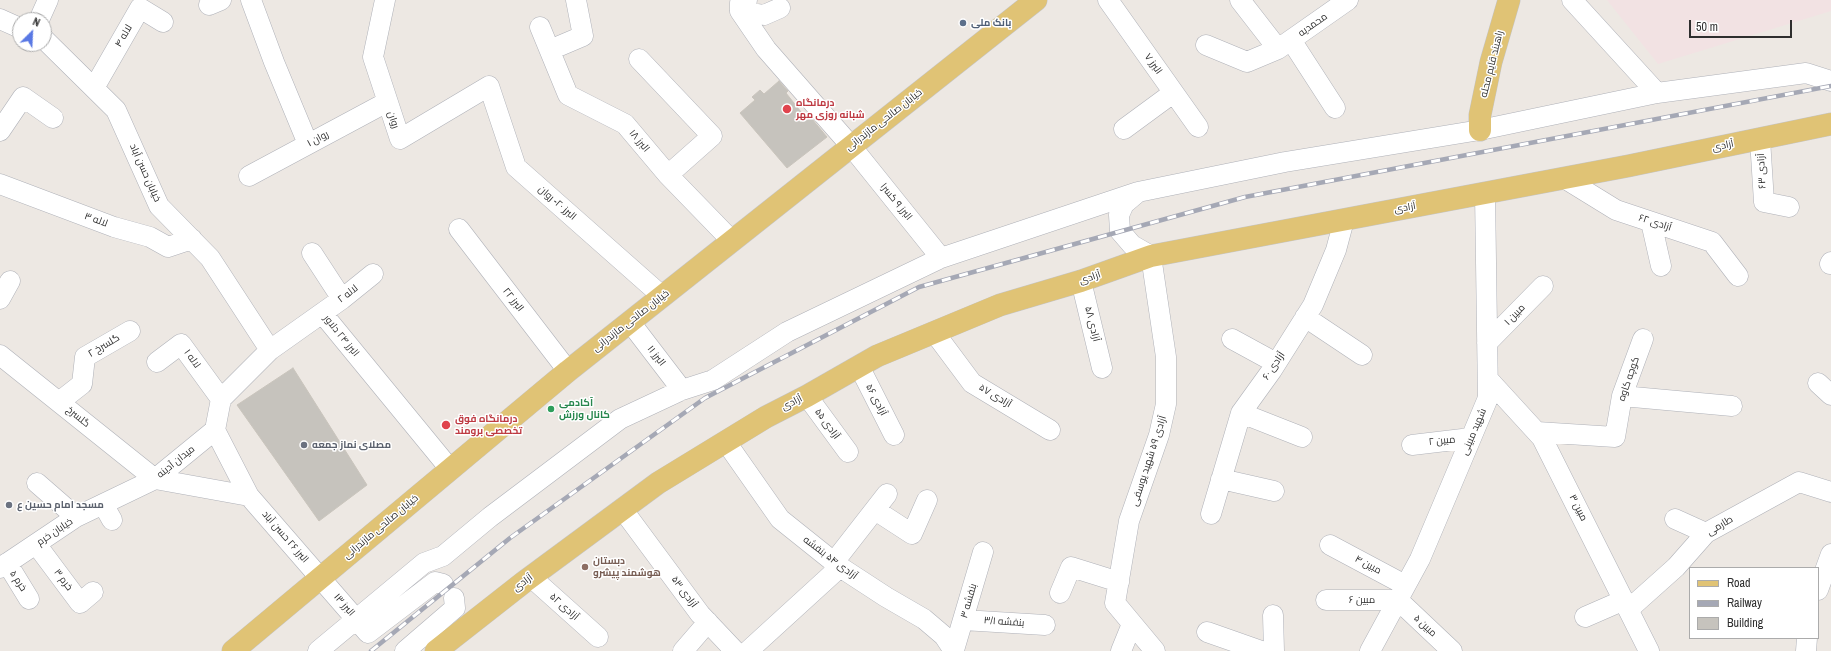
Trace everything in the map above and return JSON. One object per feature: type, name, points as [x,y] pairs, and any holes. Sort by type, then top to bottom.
[{"type":"main road","name":"خیابان صالحی مازندرانی","points":[[233,651],[568,370],[1036,0]]},
{"type":"main road","name":"راهبند قایم محله","points":[[1480,130],[1480,115],[1491,62],[1510,0]]},
{"type":"main road","name":"آزادی","points":[[436,651],[531,577],[658,483],[766,417],[807,396],[877,356],[1000,305],[1081,281],[1151,256],[1564,178],[1831,124]]},
{"type":"street","points":[[42,12],[48,0]]},
{"type":"street","points":[[251,0],[274,62],[308,144]]},
{"type":"street","points":[[380,0],[385,0]]},
{"type":"street","name":"روان","points":[[385,0],[373,57],[400,139],[489,86]]},
{"type":"street","points":[[550,50],[583,36],[576,0]]},
{"type":"street","name":"البرز ۷","points":[[1108,0],[1198,127]]},
{"type":"street","points":[[1240,0],[1285,45],[1335,108]]},
{"type":"street","name":"محمدیه","points":[[1206,45],[1247,62],[1285,45],[1348,0]]},
{"type":"street","points":[[1572,0],[1657,93]]},
{"type":"street","points":[[742,4],[764,15],[780,8]]},
{"type":"street","name":"البرز ۹ کسرا","points":[[742,4],[766,49],[851,146],[942,258]]},
{"type":"street","name":"لاله ۴","points":[[94,88],[140,8],[163,22]]},
{"type":"street","points":[[0,20],[12,25]]},
{"type":"street","name":"البرز ۱۸","points":[[540,27],[568,95],[625,124],[668,174],[732,241]]},
{"type":"street","name":"خیابان حسن آباد","points":[[52,47],[116,110],[159,206],[210,258],[270,350]]},
{"type":"street","points":[[639,59],[712,136],[668,174]]},
{"type":"street","points":[[368,626],[424,563],[443,556],[490,517],[620,419],[682,390],[713,380],[787,332],[942,258],[1138,192],[1285,162],[1480,130],[1657,93],[1806,73],[1831,81]]},
{"type":"street","name":"البرز ۲۰- روان","points":[[489,86],[516,167],[662,296]]},
{"type":"street","points":[[1124,129],[1173,93]]},
{"type":"street","points":[[0,131],[23,97],[54,118]]},
{"type":"street","name":"روان ۱","points":[[249,176],[387,102]]},
{"type":"street","name":"آزادی ۶۳","points":[[1760,139],[1764,202],[1789,207]]},
{"type":"street","name":"آزادی ۶۲","points":[[1564,178],[1616,210],[1712,242],[1738,276]]},
{"type":"street","name":"لاله ۳","points":[[0,184],[114,227],[150,237],[168,247],[192,240]]},
{"type":"street","points":[[1138,192],[1124,204],[1119,215],[1120,231],[1132,245],[1151,256]]},
{"type":"street","name":"شهید مبینی","points":[[1370,651],[1420,559],[1488,398],[1485,193]]},
{"type":"street","name":"آزادی ۶۰","points":[[1211,514],[1241,413],[1276,363],[1313,305],[1336,250],[1344,220]]},
{"type":"street","points":[[1651,222],[1661,266]]},
{"type":"street","name":"البرز ۲۲","points":[[459,230],[568,370]]},
{"type":"street","points":[[312,252],[342,299]]},
{"type":"street","name":"آزادی ۵۹ شهید یوسفی","points":[[1151,256],[1166,357],[1166,404],[1159,435],[1129,521],[1115,603],[1155,651]]},
{"type":"street","name":"لاله ۲","points":[[322,313],[373,274]]},
{"type":"street","points":[[0,299],[10,281]]},
{"type":"street","name":"آزادی ۵۸","points":[[1081,281],[1102,368]]},
{"type":"street","name":"مبین ۱","points":[[1487,343],[1543,286]]},
{"type":"street","name":"البرز ۲۴ دلاور","points":[[221,399],[270,350],[322,313],[450,469]]},
{"type":"street","points":[[1305,317],[1362,355]]},
{"type":"street","name":"البرز ۱۱","points":[[630,322],[682,390]]},
{"type":"street","name":"گلسرخ ۲","points":[[59,402],[82,384],[85,357],[130,331]]},
{"type":"street","name":"آزادی ۵۷","points":[[934,332],[972,382],[1050,430]]},
{"type":"street","points":[[1232,339],[1276,363]]},
{"type":"street","name":"کوچه کاوه","points":[[1537,432],[1615,437],[1622,396],[1644,339]]},
{"type":"street","name":"لاله ۱","points":[[157,362],[181,344],[221,399]]},
{"type":"street","name":"گلسرخ","points":[[0,355],[155,479]]},
{"type":"street","name":"آزادی ۵۶","points":[[859,366],[894,435]]},
{"type":"street","name":"مبین ۳","points":[[1488,379],[1542,438],[1649,651]]},
{"type":"street","name":"آزادی ۵۵","points":[[807,396],[848,452]]},
{"type":"street","points":[[1622,396],[1732,406]]},
{"type":"street","points":[[221,399],[215,430],[249,496]]},
{"type":"street","points":[[1241,413],[1302,437]]},
{"type":"street","name":"میدان آدینه","points":[[155,479],[215,430]]},
{"type":"street","name":"مبین ۲","points":[[1412,445],[1471,438]]},
{"type":"street","name":"آزادی ۵۴ بنفشه","points":[[726,442],[780,519],[837,564],[886,597],[924,619],[944,636],[954,651]]},
{"type":"street","name":"میدان آدینه","points":[[155,479],[249,496]]},
{"type":"street","name":"خیابان خرم","points":[[3,566],[76,517],[107,512],[155,479]]},
{"type":"street","points":[[1221,479],[1274,491]]},
{"type":"street","name":"طارمی","points":[[1585,617],[1626,604],[1676,567],[1706,533],[1799,482],[1831,492]]},
{"type":"street","points":[[37,483],[76,517]]},
{"type":"street","name":"البرز ۲۶ حسن آباد","points":[[249,496],[321,578]]},
{"type":"street","points":[[748,651],[837,564],[881,502],[912,534],[927,500]]},
{"type":"street","name":"آزادی ۵۳","points":[[623,510],[708,622],[735,651]]},
{"type":"street","points":[[1675,519],[1706,533]]},
{"type":"street","name":"خرم ۳","points":[[36,544],[80,603],[93,592]]},
{"type":"street","name":"مبین ۴","points":[[1330,545],[1402,593]]},
{"type":"street","name":"بنفشه ۳","points":[[954,651],[983,552]]},
{"type":"street","points":[[1819,587],[1830,557]]},
{"type":"street","name":"خرم ۵","points":[[3,566],[30,599]]},
{"type":"street","points":[[1060,593],[1071,567],[1119,582]]},
{"type":"street","name":"آزادی ۵۲","points":[[531,577],[598,637]]},
{"type":"street","name":"البرز ۱۳","points":[[321,578],[368,626]]},
{"type":"street","points":[[318,651],[368,626],[435,582],[449,591],[455,608],[405,651]]},
{"type":"street","name":"مبین ۶","points":[[1326,600],[1402,593]]},
{"type":"street","name":"مبین ۵","points":[[1402,593],[1452,651]]},
{"type":"street","points":[[1819,593],[1831,597]]},
{"type":"street","points":[[1273,615],[1274,651]]},
{"type":"street","name":"بنفشه ۳/۱","points":[[963,620],[1045,625]]},
{"type":"street","points":[[683,651],[708,622]]},
{"type":"street","points":[[1122,651],[1132,624]]},
{"type":"street","points":[[1207,632],[1262,651]]},
{"type":"street","points":[[1806,651],[1807,639]]},
{"type":"shaded area","points":[[1607,0],[1831,0],[1831,11],[1658,64]]},
{"type":"building","points":[[779,81],[788,91],[786,93],[805,117],[808,114],[827,137],[787,168],[740,113],[755,100],[752,97],[760,90],[764,94]]},
{"type":"building","name":"مصلای نماز جمعه","points":[[293,368],[367,485],[319,521],[237,405]]},
{"type":"railway","points":[[371,651],[510,538],[705,398],[919,287],[1245,197],[1831,86]]},
{"type":"place","name":"بانک ملی","points":[[963,23]]},
{"type":"place","name":"درمانگاه شبانه روزی مهر","points":[[787,109]]},
{"type":"place","name":"آکادمی کانال ورزش","points":[[551,409]]},
{"type":"place","name":"درمانگاه فوق تخصصی برومند","points":[[446,425]]},
{"type":"place","name":"مصلای نماز جمعه","points":[[304,445]]},
{"type":"place","name":"مسجد امام حسین ع","points":[[9,505]]},
{"type":"place","name":"دبستان هوشمند پیشرو","points":[[585,567]]}]
